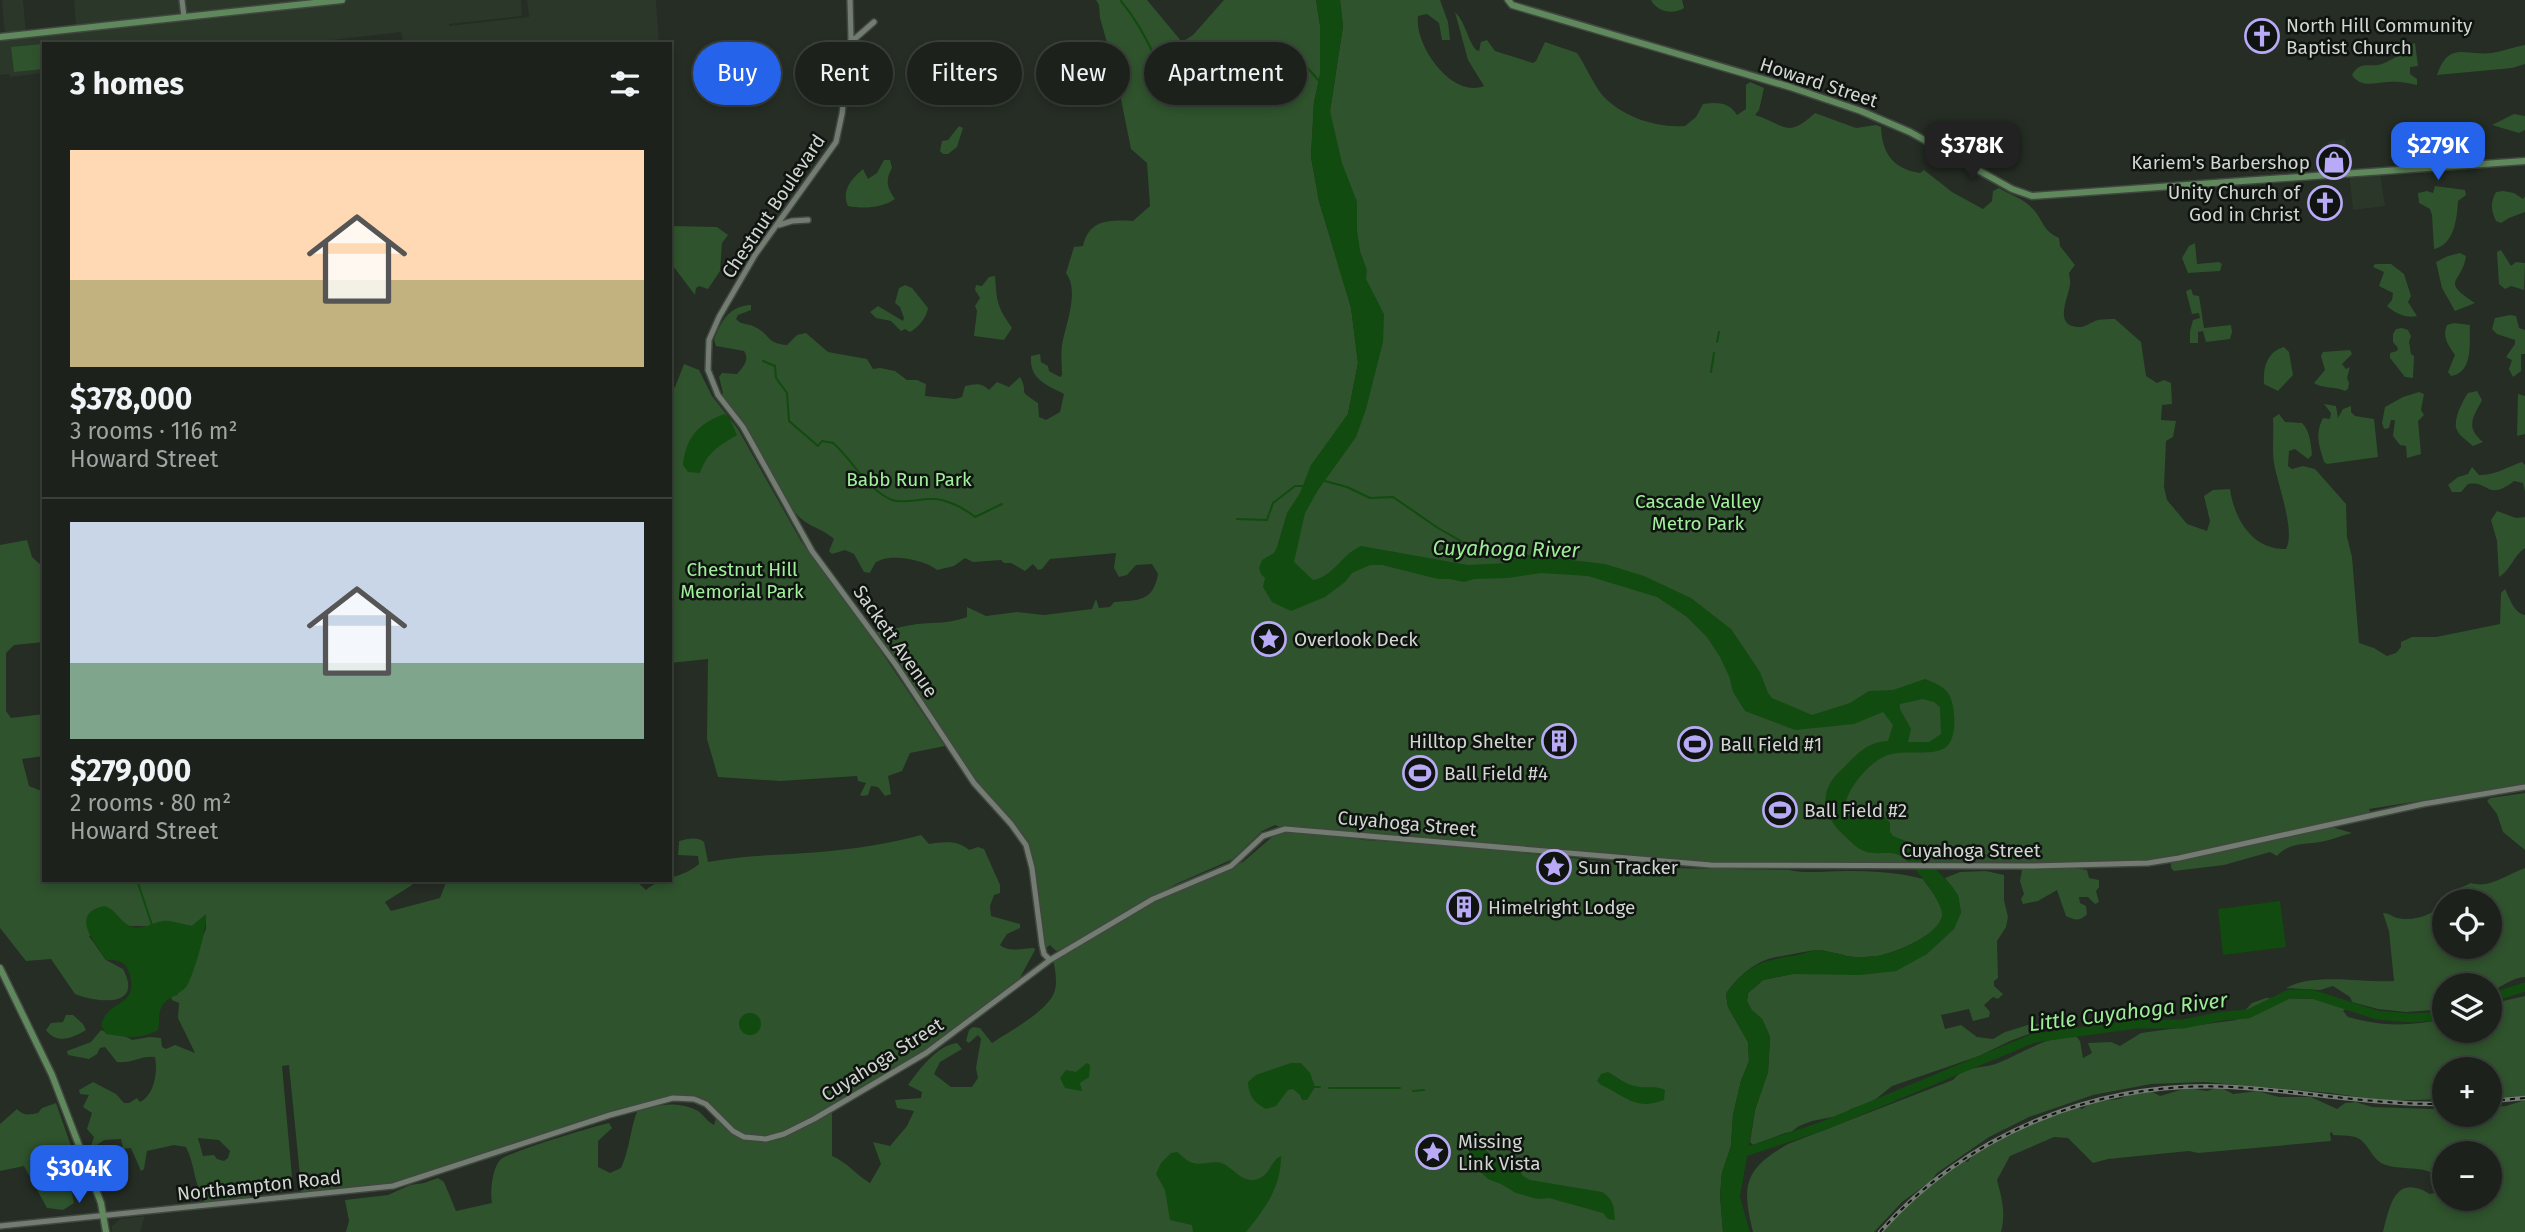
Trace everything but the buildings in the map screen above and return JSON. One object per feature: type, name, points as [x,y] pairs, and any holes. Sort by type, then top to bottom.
[{"type":"main road","points":[[0,37],[342,0]]},
{"type":"main road","name":"Howard Street","points":[[1510,2],[1853,108],[1910,132],[2012,189],[2032,196],[2525,161]]},
{"type":"main road","points":[[0,968],[46,1058],[95,1187],[106,1232]]},
{"type":"street","points":[[182,0],[184,17]]},
{"type":"street","name":"Chestnut Boulevard","points":[[850,0],[850,42]]},
{"type":"street","points":[[851,42],[874,22]]},
{"type":"street","name":"Chestnut Boulevard","points":[[709,340],[744,273],[836,142],[843,105]]},
{"type":"street","points":[[776,226],[808,220]]},
{"type":"street","name":"Sackett Avenue","points":[[709,340],[707,362],[714,387],[745,430],[802,537],[896,665],[974,783],[1026,845],[1032,868],[1042,945],[1044,954],[1050,960]]},
{"type":"street","name":"Cuyahoga Street","points":[[395,1186],[610,1115],[673,1098],[694,1099],[706,1104],[733,1131],[744,1137],[764,1139],[784,1134],[926,1053],[1050,960],[1153,899],[1231,866],[1263,836],[1285,829],[1711,865],[2033,866],[2164,861],[2423,804],[2525,788]]},
{"type":"street","name":"Northampton Road","points":[[0,1226],[395,1186]]},
{"type":"shaded area","points":[[2,0],[23,0],[26,33],[76,28],[74,0],[521,0],[522,16],[449,26],[529,17],[527,0],[656,0],[659,42],[403,42],[401,32],[316,42],[42,42],[42,73],[10,77],[9,74],[0,75],[0,37],[5,36]]},
{"type":"shaded area","points":[[1316,0],[1340,0],[1343,26],[1330,111],[1342,163],[1357,202],[1357,230],[1360,251],[1367,270],[1366,279],[1384,314],[1383,342],[1356,437],[1305,513],[1294,562],[1313,580],[1326,575],[1348,554],[1361,546],[1468,565],[1509,563],[1521,555],[1605,564],[1644,576],[1691,598],[1731,629],[1760,672],[1772,698],[1812,715],[1850,703],[1869,691],[1893,690],[1925,679],[1943,688],[1951,698],[1954,730],[1949,744],[1939,750],[1898,753],[1878,760],[1854,785],[1846,806],[1850,816],[1867,809],[1880,812],[1890,823],[1893,836],[1908,842],[1951,885],[1958,895],[1961,913],[1954,929],[1927,954],[1896,971],[1860,975],[1792,974],[1763,980],[1748,993],[1747,1001],[1762,1019],[1770,1037],[1768,1072],[1755,1110],[1740,1197],[1750,1232],[1723,1232],[1720,1195],[1722,1173],[1731,1146],[1733,1115],[1741,1081],[1749,1061],[1748,1042],[1728,1007],[1726,994],[1747,971],[1772,960],[1815,950],[1855,957],[1879,956],[1898,950],[1934,929],[1942,916],[1933,893],[1906,860],[1897,854],[1860,849],[1839,831],[1828,815],[1826,797],[1832,780],[1861,751],[1873,744],[1888,741],[1893,725],[1883,712],[1854,724],[1795,730],[1745,711],[1733,692],[1720,657],[1707,637],[1687,617],[1657,597],[1588,576],[1541,573],[1464,582],[1438,579],[1382,565],[1370,565],[1352,573],[1325,597],[1291,611],[1272,602],[1263,587],[1265,578],[1259,568],[1262,560],[1274,553],[1287,513],[1300,493],[1311,465],[1348,414],[1358,363],[1351,308],[1319,201],[1311,157],[1314,102],[1320,75],[1320,25]],"holes":[[[1923,699],[1940,707],[1941,734],[1929,742],[1908,742],[1911,729],[1900,704]]]},
{"type":"shaded area","points":[[2345,139],[2349,174],[2333,175],[2328,142]]},
{"type":"shaded area","points":[[2380,172],[2385,206],[2353,210],[2349,174]]},
{"type":"shaded area","points":[[724,414],[729,417],[737,435],[710,455],[700,473],[688,472],[683,465],[690,439],[700,427]]},
{"type":"shaded area","points":[[2280,901],[2286,947],[2223,955],[2218,909]]},
{"type":"shaded area","points":[[104,906],[134,927],[167,921],[192,926],[206,914],[202,940],[189,982],[183,990],[163,1004],[158,1030],[151,1033],[133,1037],[106,1034],[101,1025],[110,1010],[127,997],[131,983],[125,965],[106,960],[88,930],[88,915]]},
{"type":"shaded area","points":[[750,1013],[758,1016],[761,1024],[758,1032],[750,1035],[742,1032],[739,1024],[742,1016]]},
{"type":"shaded area","points":[[1087,1063],[1090,1065],[1089,1077],[1080,1083],[1082,1091],[1065,1088],[1060,1078],[1066,1070],[1076,1072]]},
{"type":"shaded area","points":[[1291,1063],[1301,1063],[1310,1073],[1315,1087],[1307,1100],[1302,1100],[1293,1089],[1288,1090],[1276,1106],[1266,1109],[1258,1104],[1251,1095],[1248,1082],[1256,1075]]},
{"type":"shaded area","points":[[1608,1072],[1631,1085],[1665,1090],[1664,1100],[1642,1104],[1630,1100],[1597,1081],[1601,1074]]},
{"type":"shaded area","points":[[1473,1135],[1479,1135],[1491,1156],[1500,1160],[1512,1158],[1523,1176],[1530,1180],[1602,1192],[1611,1201],[1615,1220],[1608,1219],[1603,1213],[1549,1198],[1538,1199],[1516,1193],[1488,1179],[1472,1164],[1468,1147]]},
{"type":"shaded area","points":[[1177,1152],[1194,1163],[1224,1164],[1248,1180],[1262,1177],[1281,1156],[1278,1178],[1271,1197],[1246,1232],[1193,1232],[1192,1225],[1170,1220],[1165,1190],[1156,1174],[1161,1163],[1171,1153]]},
{"type":"shaded area","points":[[145,1216],[140,1232],[112,1232],[112,1226],[120,1219]]},
{"type":"green space","name":"Cascade Valley Metro Park","points":[[1096,0],[1147,0],[1182,42],[1193,35],[1224,0],[1316,0],[1320,25],[1320,75],[1314,102],[1311,157],[1319,201],[1351,307],[1358,363],[1348,414],[1311,467],[1337,459],[1379,316],[1330,193],[1330,111],[1343,26],[1340,0],[1440,0],[1448,22],[1450,40],[1442,40],[1439,23],[1427,14],[1418,16],[1418,28],[1437,67],[1460,85],[1472,88],[1484,86],[1468,60],[1455,12],[1476,50],[1479,51],[1481,42],[1487,40],[1495,51],[1533,63],[1545,42],[1577,53],[1603,96],[1620,110],[1641,120],[1685,126],[1696,117],[1703,104],[1713,103],[1726,105],[1737,115],[1746,109],[1746,85],[1750,82],[1764,88],[1759,110],[1755,115],[1792,128],[1815,113],[1856,128],[1876,125],[1881,127],[1887,152],[1896,164],[1903,168],[1920,173],[1924,170],[1952,192],[1983,209],[1992,201],[1993,191],[1999,188],[2025,202],[2037,213],[2049,232],[2059,238],[2060,246],[2075,265],[2069,273],[2070,284],[2064,310],[2066,321],[2070,325],[2080,327],[2098,320],[2115,319],[2141,342],[2146,376],[2157,383],[2164,380],[2171,383],[2172,404],[2162,405],[2161,420],[2176,421],[2173,437],[2166,441],[2164,487],[2167,500],[2187,524],[2207,531],[2210,521],[2204,496],[2213,490],[2230,489],[2236,511],[2254,538],[2274,548],[2286,549],[2289,531],[2273,458],[2273,418],[2279,414],[2285,422],[2302,423],[2311,442],[2312,455],[2308,459],[2295,449],[2289,451],[2288,466],[2292,469],[2303,466],[2315,469],[2346,504],[2359,643],[2387,656],[2396,653],[2401,642],[2412,637],[2436,637],[2500,624],[2501,593],[2505,589],[2515,609],[2525,615],[2525,784],[2369,809],[2372,815],[2328,826],[2352,833],[2293,846],[2277,856],[2270,852],[2224,865],[2174,871],[2171,863],[2177,859],[2033,866],[1711,865],[1456,840],[1285,829],[1275,825],[1262,831],[1233,859],[1176,884],[1066,948],[1056,951],[1050,945],[1043,950],[1026,845],[974,783],[872,633],[960,619],[967,617],[967,607],[986,616],[1017,612],[1044,615],[1092,609],[1096,599],[1099,608],[1110,607],[1114,602],[1144,598],[1153,590],[1158,574],[1152,564],[1136,565],[1127,575],[1119,577],[1114,568],[1116,553],[1050,559],[1042,569],[1038,570],[1033,564],[1025,571],[1001,560],[973,562],[965,558],[954,566],[937,570],[916,560],[889,558],[875,563],[870,573],[864,572],[854,554],[845,550],[832,554],[829,551],[834,539],[803,521],[793,510],[788,511],[758,453],[720,397],[723,393],[719,377],[722,373],[737,374],[745,363],[746,354],[744,351],[716,346],[714,340],[731,312],[751,305],[751,310],[738,315],[736,319],[752,325],[773,341],[787,345],[797,335],[806,333],[828,352],[867,359],[873,369],[895,371],[907,380],[926,384],[925,396],[955,399],[962,397],[965,386],[981,385],[989,390],[997,382],[1009,387],[1020,377],[1025,393],[1038,403],[1039,417],[1046,420],[1060,412],[1064,394],[1036,376],[1031,356],[1040,354],[1041,362],[1048,366],[1049,371],[1060,377],[1062,375],[1062,344],[1072,297],[1070,280],[1066,273],[1074,247],[1083,246],[1095,226],[1109,221],[1133,221],[1150,206],[1147,163],[1131,149],[1122,105],[1130,105],[1130,42],[1107,42]]},
{"type":"green space","points":[[1651,0],[1682,0],[1684,8],[1666,11]]},
{"type":"green space","points":[[2415,43],[2418,66],[2410,67],[2410,74],[2417,79],[2417,85],[2396,82],[2369,84],[2360,82],[2352,75],[2362,66],[2389,61]]},
{"type":"green space","points":[[42,44],[42,69],[14,72],[11,47]]},
{"type":"green space","points":[[2525,45],[2525,64],[2512,68],[2437,75],[2447,57],[2453,53],[2492,53]]},
{"type":"green space","points":[[2514,114],[2525,116],[2525,130],[2519,133],[2492,125]]},
{"type":"green space","points":[[959,126],[963,128],[957,147],[948,154],[943,154],[940,151],[942,141],[948,140]]},
{"type":"green space","points":[[884,160],[890,160],[892,168],[888,184],[895,199],[872,207],[848,206],[846,195],[851,181],[863,169],[868,179],[877,173]]},
{"type":"green space","points":[[2435,186],[2465,190],[2466,195],[2458,201],[2450,237],[2441,247],[2434,249],[2432,215],[2430,209],[2419,203],[2418,193],[2433,193]]},
{"type":"green space","points":[[2496,192],[2514,193],[2523,199],[2525,196],[2525,212],[2501,223],[2496,221],[2492,203]]},
{"type":"green space","points":[[672,226],[717,227],[728,235],[722,243],[720,271],[708,289],[699,286],[695,295],[672,265]]},
{"type":"green space","points":[[2195,243],[2197,264],[2219,262],[2222,264],[2220,271],[2188,273],[2182,258],[2189,246]]},
{"type":"green space","points":[[2501,250],[2511,266],[2516,262],[2525,263],[2524,290],[2511,286],[2505,289],[2499,284],[2497,252]]},
{"type":"green space","points":[[2460,253],[2466,256],[2455,285],[2464,296],[2475,303],[2455,311],[2442,288],[2436,262]]},
{"type":"green space","points":[[2375,264],[2391,264],[2404,274],[2411,296],[2408,302],[2417,316],[2401,315],[2387,306],[2393,293],[2379,286],[2384,272],[2373,267]]},
{"type":"green space","points":[[995,276],[999,304],[1012,328],[1004,340],[974,336],[977,311],[975,306],[980,298],[975,290],[976,285],[982,286],[989,277]]},
{"type":"green space","points":[[905,285],[912,288],[928,308],[922,322],[910,332],[905,329],[901,331],[891,321],[876,318],[870,312],[878,306],[903,321],[900,307],[895,303],[899,288]]},
{"type":"green space","points":[[2191,289],[2193,295],[2199,296],[2204,328],[2231,325],[2230,339],[2206,342],[2203,331],[2198,332],[2198,343],[2190,343],[2193,320],[2200,318],[2199,313],[2192,314],[2186,291]]},
{"type":"green space","points":[[2516,316],[2519,328],[2525,330],[2525,354],[2521,354],[2521,371],[2513,377],[2509,369],[2512,360],[2506,357],[2515,340],[2497,334],[2492,329],[2495,318]]},
{"type":"green space","points":[[2447,325],[2470,325],[2470,348],[2464,369],[2451,376],[2448,372],[2455,355],[2445,333]]},
{"type":"green space","points":[[2396,329],[2408,330],[2411,336],[2409,342],[2411,354],[2414,356],[2413,378],[2405,377],[2390,358],[2390,353],[2398,348],[2393,342],[2393,334]]},
{"type":"green space","points":[[2284,347],[2289,352],[2293,375],[2278,391],[2264,384],[2264,372],[2270,356]]},
{"type":"green space","points":[[2350,350],[2352,354],[2342,364],[2346,369],[2350,367],[2348,389],[2345,391],[2314,383],[2325,370],[2321,356],[2323,352]]},
{"type":"green space","name":"Chestnut Hill Memorial Park","points":[[684,364],[699,370],[712,396],[738,429],[801,541],[872,638],[945,746],[910,753],[902,771],[888,776],[891,794],[885,796],[878,787],[871,786],[868,795],[860,795],[866,783],[858,781],[857,776],[780,781],[718,777],[707,739],[708,659],[672,663],[672,390]]},
{"type":"green space","points":[[2477,391],[2482,400],[2472,427],[2483,442],[2473,446],[2458,432],[2456,421],[2468,393]]},
{"type":"green space","points":[[2419,392],[2424,394],[2421,410],[2424,415],[2418,421],[2421,454],[2407,458],[2406,446],[2400,445],[2393,436],[2395,420],[2391,420],[2389,428],[2384,429],[2382,423],[2385,407]]},
{"type":"green space","points":[[2518,394],[2525,396],[2525,434],[2517,436]]},
{"type":"green space","points":[[2324,404],[2336,406],[2338,418],[2343,409],[2351,406],[2351,412],[2355,416],[2374,419],[2378,457],[2327,464],[2324,462],[2319,430],[2323,418],[2330,419],[2331,413]]},
{"type":"green space","points":[[2522,462],[2525,465],[2525,492],[2523,483],[2514,481],[2498,490],[2468,484],[2461,492],[2452,492],[2448,485],[2458,477],[2468,474],[2472,467],[2479,475],[2485,475]]},
{"type":"green space","points":[[2497,511],[2516,518],[2525,517],[2525,548],[2499,577],[2497,541],[2491,520]]},
{"type":"green space","points":[[27,540],[32,557],[42,566],[42,642],[14,645],[6,653],[6,711],[11,718],[42,714],[42,756],[22,759],[29,786],[42,791],[42,882],[414,882],[385,902],[391,911],[440,898],[446,882],[637,882],[646,890],[659,882],[672,882],[672,877],[699,864],[698,856],[678,855],[679,841],[692,838],[704,842],[708,862],[845,849],[884,844],[921,835],[929,844],[950,842],[969,850],[978,847],[984,849],[1000,885],[1000,893],[994,895],[990,906],[991,916],[1020,924],[1020,928],[1007,934],[1000,945],[1012,949],[1035,950],[1016,985],[938,1045],[832,1109],[832,1156],[870,1183],[881,1164],[873,1142],[890,1146],[907,1126],[914,1111],[897,1108],[895,1100],[921,1098],[922,1092],[908,1085],[935,1053],[957,1043],[962,1049],[940,1062],[934,1074],[951,1087],[972,1087],[978,1078],[976,1068],[981,1039],[978,1035],[969,1043],[966,1041],[969,1030],[973,1027],[980,1028],[992,1043],[1036,1014],[1054,993],[1056,980],[1053,959],[1153,899],[1243,862],[1272,837],[1284,832],[1310,831],[1364,840],[1456,846],[1666,868],[1894,873],[1923,879],[1942,911],[1942,919],[1930,933],[1899,949],[1872,957],[1855,957],[1818,950],[1768,959],[1747,971],[1726,994],[1728,1007],[1748,1042],[1749,1061],[1741,1081],[1733,1115],[1731,1146],[1722,1173],[1720,1195],[1723,1232],[346,1232],[349,1221],[345,1200],[388,1195],[410,1185],[438,1178],[444,1182],[456,1211],[492,1203],[492,1181],[497,1164],[518,1151],[609,1123],[612,1128],[598,1141],[598,1167],[610,1173],[621,1168],[638,1109],[682,1105],[698,1111],[714,1125],[717,1114],[711,1108],[688,1098],[646,1105],[411,1182],[302,1196],[289,1065],[282,1066],[292,1177],[289,1185],[281,1191],[269,1194],[258,1184],[253,1185],[250,1197],[205,1202],[186,1147],[174,1145],[147,1151],[144,1169],[141,1171],[131,1148],[123,1149],[121,1139],[104,1140],[94,1147],[91,1146],[94,1137],[87,1129],[92,1113],[83,1107],[89,1095],[80,1094],[79,1090],[93,1082],[116,1094],[124,1103],[137,1098],[140,1102],[149,1094],[154,1083],[155,1057],[117,1062],[105,1047],[100,1048],[97,1054],[89,1059],[68,1055],[67,1051],[91,1042],[101,1030],[132,1040],[161,1038],[162,1047],[166,1049],[175,1045],[195,1053],[178,1018],[179,1003],[172,1000],[171,996],[177,995],[206,929],[206,915],[192,926],[164,921],[150,926],[129,926],[89,936],[106,960],[123,969],[128,982],[127,991],[115,1000],[75,994],[51,959],[26,961],[0,928],[0,545]],"holes":[[[198,1138],[219,1140],[230,1151],[224,1161],[214,1155],[203,1156]]]},
{"type":"green space","points":[[2525,793],[2525,850],[2503,832],[2497,814],[2487,801],[2490,798]]},
{"type":"green space","points":[[2525,868],[2525,977],[2502,985],[2502,973],[2432,973],[2432,1010],[2406,1012],[2378,1009],[2352,1002],[2350,997],[2333,986],[2320,990],[2286,988],[2297,983],[2324,979],[2394,981],[2389,931],[2383,913],[2407,919],[2432,912],[2432,959],[2502,959],[2502,889],[2458,889],[2471,883],[2492,882]]},
{"type":"green space","points":[[2022,870],[2087,870],[2089,878],[2099,880],[2096,891],[2099,902],[2095,904],[2088,897],[2079,897],[2080,903],[2086,906],[2087,914],[2084,917],[2077,920],[2066,916],[2057,890],[2038,901],[2023,904],[2021,899],[2024,894],[2020,881]]},
{"type":"green space","points":[[1986,871],[2004,875],[2004,900],[2008,917],[2006,927],[1997,941],[1998,978],[1994,981],[1994,986],[2003,994],[1998,999],[1993,997],[1984,1005],[1990,1012],[1989,1017],[1973,1021],[1969,1009],[1941,1015],[1945,1029],[1961,1025],[1977,1037],[1993,1039],[2028,1025],[2049,1023],[2045,1028],[1979,1056],[1892,1086],[1872,1102],[1842,1115],[1812,1121],[1791,1132],[1753,1145],[1750,1142],[1755,1110],[1768,1072],[1770,1037],[1762,1019],[1751,1010],[1747,1001],[1748,993],[1763,980],[1792,974],[1896,971],[1961,913],[1958,896],[1945,878],[1960,872]]},
{"type":"green space","points":[[2525,996],[2525,1096],[2502,1097],[2502,1057],[2432,1057],[2432,1099],[2385,1101],[2331,1093],[2204,1082],[2151,1084],[2093,1095],[2029,1117],[1989,1137],[1937,1173],[1931,1181],[1902,1202],[1874,1232],[1753,1232],[1747,1202],[1750,1179],[1763,1162],[1788,1144],[1953,1080],[1968,1069],[1998,1063],[2054,1039],[2075,1035],[2080,1041],[2083,1058],[2092,1053],[2088,1043],[2111,1042],[2120,1046],[2141,1033],[2236,1020],[2252,1003],[2266,998],[2321,999],[2347,1008],[2343,1011],[2348,1017],[2373,1023],[2408,1024],[2432,1021],[2432,1043],[2502,1043],[2502,1001]]},
{"type":"green space","points":[[66,1015],[73,1015],[86,1030],[65,1039],[50,1035],[46,1030],[51,1023],[63,1022]]},
{"type":"green space","points":[[2220,1087],[2233,1094],[2257,1091],[2279,1097],[2311,1097],[2337,1109],[2345,1103],[2356,1102],[2372,1107],[2432,1109],[2432,1127],[2502,1127],[2502,1106],[2525,1100],[2525,1232],[2383,1232],[2396,1195],[2409,1187],[2432,1194],[2432,1211],[2502,1211],[2502,1141],[2432,1141],[2432,1174],[2381,1163],[2360,1139],[2333,1135],[2332,1132],[2331,1141],[2198,1153],[2189,1151],[2108,1159],[2093,1163],[2068,1138],[2054,1137],[2010,1156],[1997,1180],[2003,1212],[2001,1232],[1883,1232],[1908,1205],[1945,1174],[1964,1161],[1968,1162],[1973,1154],[1986,1146],[2038,1120],[2077,1107],[2082,1109],[2092,1102],[2119,1099],[2133,1093],[2149,1090],[2160,1096],[2187,1088],[2207,1091]]},
{"type":"green space","points":[[56,1103],[71,1146],[63,1152],[74,1203],[63,1210],[47,1208],[24,1166],[0,1171],[0,1124],[17,1109],[24,1114],[32,1114]]},
{"type":"waterway","points":[[1121,1],[1146,38],[1158,65],[1162,86],[1171,95],[1177,97],[1227,84],[1262,59],[1306,66],[1319,81]]},
{"type":"waterway","points":[[1717,342],[1719,332]]},
{"type":"waterway","points":[[1711,372],[1714,353]]},
{"type":"waterway","points":[[763,361],[775,366],[776,378],[787,393],[789,421],[818,446],[822,441],[833,443],[867,482],[883,495],[901,502],[942,500],[975,517],[1002,504]]},
{"type":"waterway","name":"Cuyahoga River","points":[[1325,481],[1347,487],[1370,498],[1393,497],[1466,544],[1516,560]]},
{"type":"waterway","points":[[1237,519],[1267,520],[1273,503],[1295,486],[1304,486]]},
{"type":"waterway","points":[[138,882],[152,925]]},
{"type":"waterway","name":"Little Cuyahoga River","points":[[2502,994],[2525,987]]},
{"type":"waterway","name":"Little Cuyahoga River","points":[[1745,1152],[1823,1126],[2034,1038],[2137,1024],[2183,1024],[2248,1014],[2289,994],[2312,994],[2377,1015],[2432,1017]]},
{"type":"waterway","points":[[1315,1087],[1320,1087]]},
{"type":"waterway","points":[[1329,1088],[1400,1088]]},
{"type":"waterway","points":[[1413,1091],[1424,1090]]},
{"type":"railway","points":[[1880,1232],[1915,1197],[1954,1166],[1995,1140],[2039,1119],[2086,1103],[2133,1093],[2182,1087],[2232,1087],[2432,1104]]},
{"type":"railway","points":[[2502,1100],[2525,1098]]},
{"type":"place","name":"North Hill Community Baptist Church","points":[[2262,36]]},
{"type":"place","name":"Kariem's Barbershop","points":[[2334,162]]},
{"type":"place","name":"Unity Church of God in Christ","points":[[2325,203]]},
{"type":"place","name":"Overlook Deck","points":[[1269,639]]},
{"type":"place","name":"Hilltop Shelter","points":[[1559,741]]},
{"type":"place","name":"Ball Field #1","points":[[1695,744]]},
{"type":"place","name":"Ball Field #4","points":[[1420,773]]},
{"type":"place","name":"Ball Field #2","points":[[1780,810]]},
{"type":"place","name":"Sun Tracker","points":[[1554,867]]},
{"type":"place","name":"Himelright Lodge","points":[[1464,907]]},
{"type":"place","name":"Missing Link Vista","points":[[1433,1152]]},
{"type":"park label","name":"Babb Run Park","points":[[909,479]]}]
